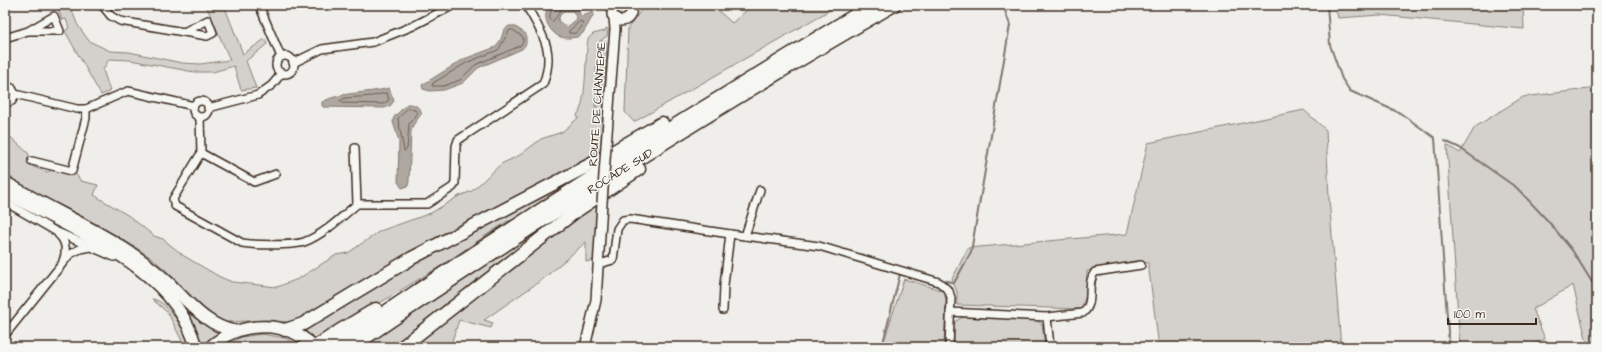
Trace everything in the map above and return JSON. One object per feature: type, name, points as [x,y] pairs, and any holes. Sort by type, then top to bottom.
[{"type":"highway","name":"ROCADE SUD","points":[[334,347],[413,292],[611,164],[735,87],[872,5]]},
{"type":"highway","name":"ROCADE SUD","points":[[352,347],[488,256],[714,113],[894,5]]},
{"type":"highway","points":[[286,330],[303,324],[399,266],[599,160],[701,100],[735,87]]},
{"type":"highway","points":[[402,347],[575,212],[704,125],[714,113]]},
{"type":"highway","points":[[315,347],[339,331],[400,296],[413,292]]},
{"type":"main road","points":[[5,182],[113,240],[154,270],[209,322],[220,328],[235,331]]},
{"type":"main road","points":[[5,192],[97,241],[132,264],[162,290],[175,306],[189,327],[196,347]]},
{"type":"main road","points":[[210,347],[224,336],[235,331],[256,326],[286,330],[298,335],[315,347]]},
{"type":"street","points":[[102,5],[111,16],[120,21],[184,32]]},
{"type":"street","points":[[259,5],[281,57]]},
{"type":"street","points":[[293,63],[322,50],[373,42],[413,26],[454,5]]},
{"type":"street","points":[[200,117],[201,153],[173,199],[175,206],[242,243],[251,245],[302,243],[317,236],[357,204],[427,204],[453,187],[455,183],[456,146],[458,140],[543,84],[546,76],[549,50],[526,5]]},
{"type":"street","name":"ROUTE DE CHANTEPIE","points":[[585,347],[596,300],[599,264],[615,29],[614,18],[611,12],[613,5]]},
{"type":"street","points":[[614,18],[623,21],[630,16],[632,10],[630,5]]},
{"type":"street","name":"ROUTE DE CHANTEPIE","points":[[615,29],[623,21]]},
{"type":"street","points":[[5,38],[28,31]]},
{"type":"street","points":[[282,73],[276,66],[277,60],[281,57],[288,57],[293,63]]},
{"type":"street","points":[[208,108],[258,95],[272,85],[282,73],[291,71],[293,63]]},
{"type":"street","points":[[5,85],[12,88],[15,94],[12,101],[5,104]]},
{"type":"street","points":[[15,94],[77,109],[86,109],[128,91],[194,106],[197,103],[202,102],[208,108]]},
{"type":"street","points":[[194,106],[194,114],[200,117],[206,116],[208,108]]},
{"type":"street","points":[[32,161],[72,171],[86,118],[86,109]]},
{"type":"street","points":[[354,148],[357,204]]},
{"type":"street","points":[[201,153],[254,182],[276,174]]},
{"type":"street","points":[[745,236],[760,190]]},
{"type":"street","points":[[5,202],[56,231],[132,264]]},
{"type":"street","points":[[599,264],[613,260],[618,229],[623,220],[630,219],[819,246],[939,282],[949,290],[951,298],[949,347]]},
{"type":"street","points":[[56,231],[62,237],[65,245],[62,265]]},
{"type":"street","points":[[723,310],[724,285],[730,234]]},
{"type":"street","points":[[5,335],[75,251],[91,247]]},
{"type":"street","points":[[950,312],[1047,317],[1083,313],[1087,310],[1090,304],[1091,276],[1095,272],[1141,265]]},
{"type":"street","points":[[1047,317],[1050,347]]},
{"type":"shaded area","points":[[57,5],[70,5],[77,24],[89,41],[110,51],[129,52],[182,63],[200,64],[230,60],[206,5],[224,5],[243,54],[265,39],[267,44],[246,61],[256,88],[241,90],[234,66],[213,72],[194,72],[130,60],[109,59],[103,70],[110,91],[101,95],[66,33],[66,30],[69,28],[66,19],[62,20]]},
{"type":"shaded area","points":[[645,5],[712,5],[732,23],[753,5],[839,5],[634,122],[625,112],[628,28]]},
{"type":"shaded area","points":[[1335,5],[1523,5],[1524,29],[1380,15],[1338,18]]},
{"type":"shaded area","points":[[606,28],[608,29],[607,36],[600,41],[597,48],[595,107],[597,107],[600,45],[602,41],[607,42],[601,152],[390,264],[303,319],[288,322],[269,320],[228,322],[225,324],[203,308],[165,269],[143,252],[5,176],[5,132],[29,154],[27,163],[48,172],[54,168],[75,173],[81,181],[98,185],[94,195],[129,216],[154,236],[163,239],[184,256],[220,277],[232,282],[277,287],[298,279],[336,255],[348,253],[380,231],[431,213],[459,196],[472,191],[501,164],[520,155],[541,139],[562,132],[578,118],[577,115],[583,101],[588,39],[593,34],[605,31]]},
{"type":"shaded area","points":[[1597,88],[1597,347],[1588,347],[1573,285],[1533,309],[1545,339],[1526,347],[1460,347],[1447,145],[1460,153],[1475,127],[1523,97]]},
{"type":"shaded area","points":[[1304,110],[1326,130],[1329,198],[1341,347],[1159,347],[1148,263],[1135,261],[1087,271],[1086,295],[1081,309],[957,305],[957,292],[952,279],[968,248],[1127,234],[1148,143]]},
{"type":"shaded area","points":[[601,165],[513,220],[506,222],[439,267],[317,341],[307,333],[306,330],[389,276]]},
{"type":"shaded area","points":[[599,191],[397,347],[363,347]]},
{"type":"shaded area","points":[[598,204],[594,260],[586,262],[586,242],[543,279],[484,320],[493,323],[491,328],[459,320],[450,347],[409,347],[591,206]]},
{"type":"shaded area","points":[[904,279],[944,291],[946,301],[944,347],[882,347]]},
{"type":"shaded area","points":[[152,299],[164,305],[176,318],[190,347],[185,347],[168,313]]},
{"type":"shaded area","points":[[183,304],[205,325],[219,333],[202,347],[193,325],[181,306]]},
{"type":"shaded area","points":[[963,317],[1036,320],[1042,324],[1045,347],[954,347],[954,322]]},
{"type":"shaded area","points":[[262,334],[285,338],[302,347],[222,347],[242,337]]},
{"type":"water","points":[[553,5],[581,5],[579,13],[582,16],[593,12],[594,14],[583,33],[577,37],[565,38],[554,33],[548,25],[546,21],[546,12]],"holes":[[[565,11],[573,11],[577,19],[567,27],[558,21],[560,15]]]},
{"type":"water","points":[[509,26],[514,26],[526,34],[526,44],[522,49],[478,68],[463,83],[444,90],[430,91],[423,89],[422,85],[464,59],[496,47],[504,30]]},
{"type":"water","points":[[389,88],[394,101],[390,106],[384,108],[323,107],[322,105],[322,102],[330,98]]},
{"type":"water","points":[[407,104],[416,106],[422,113],[413,125],[411,131],[409,181],[408,186],[402,188],[398,182],[399,141],[393,122],[394,117]]},
{"type":"waterway","points":[[944,280],[954,283],[971,252],[1010,25],[1003,5]]},
{"type":"waterway","points":[[1327,5],[1330,45],[1342,79],[1350,91],[1400,113],[1435,138],[1449,347]]},
{"type":"waterway","points":[[1445,141],[1460,148],[1517,188],[1548,221],[1572,250],[1597,290]]},
{"type":"waterway","points":[[882,347],[900,274],[939,286]]}]
